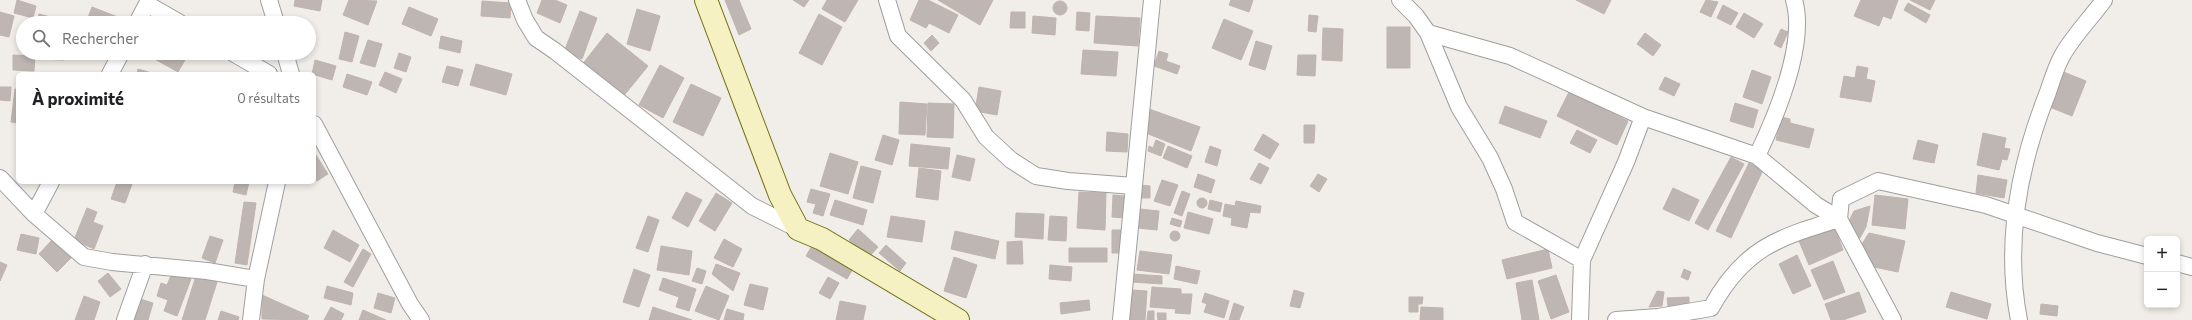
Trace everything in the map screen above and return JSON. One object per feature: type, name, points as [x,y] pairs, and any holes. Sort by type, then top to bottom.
[{"type":"street","points":[[269,0],[274,16]]},
{"type":"street","points":[[517,0],[525,20],[536,38],[555,51],[752,206],[822,239],[950,318]]},
{"type":"street","points":[[706,0],[780,195],[798,229]]},
{"type":"street","points":[[887,0],[898,36],[963,100],[986,137],[1011,160],[1036,176],[1068,181],[1134,186]]},
{"type":"street","points":[[1121,320],[1151,6],[1166,0]]},
{"type":"street","points":[[1400,0],[1416,16],[1428,33],[1459,107],[1490,158],[1504,189],[1516,222],[1582,260]]},
{"type":"street","points":[[1757,156],[1779,108],[1791,66],[1798,23],[1794,0]]},
{"type":"street","points":[[2019,320],[2013,289],[2012,268],[2016,215],[2019,187],[2035,124],[2062,55],[2104,0]]},
{"type":"street","points":[[141,16],[147,4],[168,16]]},
{"type":"street","points":[[1428,33],[1510,56],[1643,117],[1757,156],[1806,194],[1816,205],[1839,219],[1893,320]]},
{"type":"street","points":[[111,72],[117,60]]},
{"type":"street","points":[[244,60],[265,72]]},
{"type":"street","points":[[287,60],[290,72]]},
{"type":"street","points":[[1580,320],[1582,260],[1626,162],[1643,117]]},
{"type":"street","points":[[316,128],[410,304],[421,320]]},
{"type":"street","points":[[0,178],[34,214],[84,257],[112,262],[207,271],[256,279]]},
{"type":"street","points":[[1839,219],[1841,199],[1878,181],[1986,205],[2096,243],[2144,255]]},
{"type":"street","points":[[34,214],[50,184]]},
{"type":"street","points":[[252,320],[256,279],[277,184]]},
{"type":"street","points":[[1616,320],[1658,317],[1711,308],[1726,282],[1751,255],[1786,236],[1839,219]]},
{"type":"street","points":[[125,320],[145,264]]},
{"type":"street","points":[[2180,265],[2192,268]]},
{"type":"building","points":[[17,0],[36,6],[34,16],[25,16],[14,13]]},
{"type":"building","points":[[295,0],[322,0],[320,11],[294,6]]},
{"type":"building","points":[[349,0],[377,1],[368,25],[343,15]]},
{"type":"building","points":[[542,0],[555,0],[567,5],[560,23],[537,13]]},
{"type":"building","points":[[725,0],[739,0],[751,29],[739,35]]},
{"type":"building","points":[[793,0],[809,0],[804,7]]},
{"type":"building","points":[[827,0],[858,0],[845,22],[822,9]]},
{"type":"building","points":[[919,0],[928,0],[958,15],[949,33],[929,23],[926,28],[910,20]]},
{"type":"building","points":[[938,0],[993,0],[980,25]]},
{"type":"building","points":[[1231,0],[1253,0],[1249,12],[1229,5]]},
{"type":"building","points":[[1576,0],[1611,0],[1604,14]]},
{"type":"building","points":[[1706,0],[1718,2],[1711,17],[1700,12]]},
{"type":"building","points":[[1861,0],[1898,0],[1891,19],[1883,16],[1879,26],[1854,16]]},
{"type":"building","points":[[1910,0],[1935,0],[1930,10]]},
{"type":"building","points":[[482,1],[511,3],[510,18],[481,16]]},
{"type":"building","points":[[1057,1],[1063,1],[1067,5],[1067,11],[1063,15],[1057,15],[1053,11],[1053,5]]},
{"type":"building","points":[[1908,3],[1930,15],[1926,23],[1904,10]]},
{"type":"building","points":[[1723,5],[1738,13],[1731,25],[1717,18]]},
{"type":"building","points":[[92,7],[115,16],[89,16]]},
{"type":"building","points":[[409,7],[438,19],[431,36],[402,24]]},
{"type":"building","points":[[637,9],[660,16],[650,51],[627,44]]},
{"type":"building","points":[[580,11],[597,18],[582,59],[564,52]]},
{"type":"building","points":[[0,12],[14,16],[9,37],[0,35]]},
{"type":"building","points":[[1011,12],[1025,12],[1025,28],[1010,28]]},
{"type":"building","points":[[1077,12],[1090,13],[1089,31],[1076,30]]},
{"type":"building","points":[[1744,13],[1763,24],[1754,38],[1736,27]]},
{"type":"building","points":[[819,14],[842,27],[822,65],[799,53]]},
{"type":"building","points":[[1309,15],[1318,16],[1316,32],[1308,31]]},
{"type":"building","points":[[1033,16],[1056,18],[1055,35],[1032,33]]},
{"type":"building","points":[[1096,16],[1140,18],[1138,46],[1094,43]]},
{"type":"building","points":[[1224,19],[1253,31],[1241,60],[1212,48]]},
{"type":"building","points":[[1387,27],[1410,27],[1410,68],[1387,68]]},
{"type":"building","points":[[1323,28],[1343,29],[1342,61],[1322,60]]},
{"type":"building","points":[[1781,29],[1788,32],[1781,48],[1774,44]]},
{"type":"building","points":[[345,32],[359,36],[352,62],[339,59]]},
{"type":"building","points":[[607,33],[648,66],[622,98],[581,66]]},
{"type":"building","points":[[1645,33],[1661,45],[1653,56],[1637,44]]},
{"type":"building","points":[[932,35],[939,43],[931,51],[924,43]]},
{"type":"building","points":[[441,36],[462,41],[460,53],[439,48]]},
{"type":"building","points":[[368,40],[382,44],[375,67],[360,63]]},
{"type":"building","points":[[1256,41],[1272,46],[1265,70],[1249,65]]},
{"type":"building","points":[[1083,50],[1118,52],[1116,76],[1081,74]]},
{"type":"building","points":[[1159,51],[1168,54],[1166,61],[1180,66],[1177,74],[1154,66]]},
{"type":"building","points":[[399,53],[411,57],[406,72],[394,68]]},
{"type":"building","points":[[13,55],[16,55],[16,60],[35,60],[34,71],[13,70]]},
{"type":"building","points":[[1298,55],[1316,55],[1315,76],[1297,75]]},
{"type":"building","points":[[157,60],[185,60],[178,72]]},
{"type":"building","points":[[315,60],[336,66],[332,80],[316,75],[316,72],[312,72]]},
{"type":"building","points":[[476,64],[512,74],[506,95],[470,85]]},
{"type":"building","points":[[660,65],[684,78],[663,118],[639,105]]},
{"type":"building","points":[[447,66],[463,70],[458,86],[442,82]]},
{"type":"building","points":[[1857,66],[1868,68],[1866,79],[1875,81],[1871,102],[1840,97],[1844,76],[1855,78]]},
{"type":"building","points":[[138,69],[148,72],[137,72]]},
{"type":"building","points":[[1752,70],[1771,77],[1762,104],[1743,97]]},
{"type":"building","points":[[2061,71],[2086,81],[2072,116],[2047,106]]},
{"type":"building","points":[[385,72],[402,79],[396,93],[379,85]]},
{"type":"building","points":[[347,74],[372,82],[367,95],[343,87]]},
{"type":"building","points":[[1665,77],[1680,84],[1674,96],[1659,89]]},
{"type":"building","points":[[691,84],[721,98],[703,136],[673,122]]},
{"type":"building","points":[[0,87],[11,87],[10,101],[0,100]]},
{"type":"building","points":[[979,87],[1001,91],[997,115],[975,111]]},
{"type":"building","points":[[15,89],[16,89],[16,123],[11,122]]},
{"type":"building","points":[[1569,92],[1628,121],[1617,145],[1557,116]]},
{"type":"building","points":[[900,102],[927,104],[925,135],[899,134]]},
{"type":"building","points":[[928,103],[954,104],[953,138],[927,137]]},
{"type":"building","points":[[1735,103],[1758,110],[1753,128],[1730,121]]},
{"type":"building","points":[[1505,106],[1547,121],[1540,138],[1499,123]]},
{"type":"building","points":[[1149,109],[1200,127],[1191,151],[1146,133]]},
{"type":"building","points":[[1781,117],[1790,119],[1790,123],[1814,129],[1809,148],[1776,140]]},
{"type":"building","points":[[1304,125],[1315,125],[1314,143],[1304,143]]},
{"type":"building","points":[[1577,130],[1597,140],[1590,153],[1570,143]]},
{"type":"building","points":[[1107,132],[1128,134],[1127,152],[1106,151]]},
{"type":"building","points":[[1983,133],[2006,138],[2004,148],[2010,149],[2007,160],[2002,159],[1999,170],[1977,165]]},
{"type":"building","points":[[1263,134],[1279,144],[1270,159],[1254,150]]},
{"type":"building","points":[[883,135],[899,140],[892,165],[875,160]]},
{"type":"building","points":[[1156,140],[1165,144],[1161,156],[1148,151],[1149,146],[1153,148]]},
{"type":"building","points":[[1918,140],[1938,145],[1934,163],[1913,159]]},
{"type":"building","points":[[911,144],[950,148],[948,169],[909,166]]},
{"type":"building","points":[[1168,146],[1192,156],[1187,168],[1163,158]]},
{"type":"building","points":[[1210,146],[1221,150],[1217,166],[1205,162]]},
{"type":"building","points":[[830,153],[858,162],[848,194],[820,186]]},
{"type":"building","points":[[316,155],[328,174],[317,181],[316,179]]},
{"type":"building","points":[[957,155],[975,159],[970,181],[952,177]]},
{"type":"building","points":[[1731,157],[1744,164],[1708,230],[1695,223]]},
{"type":"building","points":[[1259,163],[1269,168],[1261,184],[1250,179]]},
{"type":"building","points":[[1749,163],[1763,170],[1731,238],[1716,231]]},
{"type":"building","points":[[861,166],[881,171],[873,203],[853,198]]},
{"type":"building","points":[[919,168],[941,171],[938,200],[916,197]]},
{"type":"building","points":[[1198,174],[1215,180],[1211,193],[1194,187]]},
{"type":"building","points":[[1318,174],[1327,179],[1319,192],[1310,186]]},
{"type":"building","points":[[1978,175],[2007,180],[2004,198],[1976,193]]},
{"type":"building","points":[[1162,180],[1178,185],[1170,206],[1154,201]]},
{"type":"building","points":[[116,184],[132,184],[125,203],[111,199]]},
{"type":"building","points":[[235,184],[249,184],[246,195],[233,192]]},
{"type":"building","points":[[1140,185],[1150,186],[1150,198],[1140,198]]},
{"type":"building","points":[[1673,188],[1699,200],[1689,221],[1663,209]]},
{"type":"building","points":[[811,189],[830,194],[823,216],[813,213],[816,204],[807,202]]},
{"type":"building","points":[[1182,191],[1190,194],[1182,216],[1174,213]]},
{"type":"building","points":[[686,192],[702,200],[688,227],[672,218]]},
{"type":"building","points":[[1079,192],[1106,193],[1105,230],[1077,228]]},
{"type":"building","points":[[716,193],[732,203],[715,231],[699,221]]},
{"type":"building","points":[[1113,195],[1125,196],[1124,218],[1112,217]]},
{"type":"building","points":[[1875,195],[1908,199],[1905,229],[1872,225]]},
{"type":"building","points":[[1200,198],[1204,198],[1207,203],[1204,208],[1200,208],[1197,205],[1197,201]]},
{"type":"building","points":[[835,200],[867,210],[863,225],[830,215]]},
{"type":"building","points":[[1210,200],[1222,203],[1220,212],[1208,209]]},
{"type":"building","points":[[1236,201],[1261,206],[1260,213],[1250,212],[1247,228],[1231,225],[1232,218],[1223,216],[1225,204],[1235,206]]},
{"type":"building","points":[[244,202],[256,203],[247,265],[235,263]]},
{"type":"building","points":[[1870,206],[1866,227],[1860,238],[1848,223],[1854,211]]},
{"type":"building","points":[[87,208],[97,212],[93,222],[103,226],[94,249],[74,240]]},
{"type":"building","points":[[1140,209],[1159,211],[1157,230],[1138,228]]},
{"type":"building","points":[[1188,212],[1213,219],[1209,234],[1184,228]]},
{"type":"building","points":[[1016,213],[1044,214],[1043,239],[1015,237]]},
{"type":"building","points":[[648,216],[659,220],[648,252],[636,248]]},
{"type":"building","points":[[891,216],[925,221],[922,242],[887,237]]},
{"type":"building","points":[[1050,216],[1067,217],[1066,241],[1048,240]]},
{"type":"building","points":[[1172,218],[1182,221],[1180,227],[1170,224]]},
{"type":"building","points":[[1834,227],[1843,250],[1809,265],[1799,241]]},
{"type":"building","points":[[858,229],[878,247],[869,257],[849,240]]},
{"type":"building","points":[[333,230],[359,245],[350,262],[324,248]]},
{"type":"building","points":[[1112,230],[1121,230],[1121,253],[1112,253]]},
{"type":"building","points":[[955,231],[999,241],[995,259],[951,249]]},
{"type":"building","points":[[1175,231],[1180,236],[1175,241],[1170,236]]},
{"type":"building","points":[[1869,233],[1905,241],[1898,272],[1874,267],[1862,244]]},
{"type":"building","points":[[21,234],[39,238],[36,254],[17,250]]},
{"type":"building","points":[[210,236],[223,240],[215,263],[202,258]]},
{"type":"building","points":[[724,239],[742,249],[733,267],[714,258]]},
{"type":"building","points":[[52,240],[71,258],[57,272],[39,254]]},
{"type":"building","points":[[1022,241],[1023,264],[1007,264],[1007,242]]},
{"type":"building","points":[[813,244],[854,267],[847,279],[806,256]]},
{"type":"building","points":[[886,245],[906,263],[900,271],[879,253]]},
{"type":"building","points":[[661,246],[692,251],[689,275],[657,270]]},
{"type":"building","points":[[1069,248],[1107,248],[1107,262],[1069,262]]},
{"type":"building","points":[[363,249],[371,254],[353,287],[344,282]]},
{"type":"building","points":[[1548,249],[1552,268],[1507,279],[1502,260]]},
{"type":"building","points":[[1140,251],[1172,255],[1169,274],[1137,270]]},
{"type":"building","points":[[1797,255],[1811,286],[1793,294],[1779,264]]},
{"type":"building","points":[[954,257],[977,265],[966,298],[944,291]]},
{"type":"building","points":[[1833,261],[1845,292],[1824,300],[1811,270]]},
{"type":"building","points":[[0,262],[7,265],[0,281]]},
{"type":"building","points":[[716,264],[740,273],[733,291],[712,274]]},
{"type":"building","points":[[1050,265],[1072,267],[1071,281],[1049,279]]},
{"type":"building","points":[[1176,266],[1200,271],[1197,284],[1174,279]]},
{"type":"building","points":[[697,268],[706,271],[702,284],[692,281]]},
{"type":"building","points":[[634,269],[650,275],[639,307],[623,302]]},
{"type":"building","points":[[1684,269],[1691,272],[1688,280],[1681,277]]},
{"type":"building","points":[[173,271],[191,279],[177,316],[164,311],[168,300],[157,296],[161,283],[167,285]]},
{"type":"building","points":[[108,273],[121,289],[110,297],[98,281]]},
{"type":"building","points":[[1132,274],[1162,276],[1162,284],[1132,282]]},
{"type":"building","points":[[1556,275],[1569,312],[1551,319],[1538,281]]},
{"type":"building","points":[[196,276],[217,282],[205,320],[182,320]]},
{"type":"building","points":[[828,277],[839,283],[830,299],[819,293]]},
{"type":"building","points":[[663,278],[696,289],[689,311],[676,307],[679,297],[659,290]]},
{"type":"building","points":[[1532,280],[1539,320],[1522,320],[1516,283]]},
{"type":"building","points":[[750,284],[768,288],[763,310],[744,305]]},
{"type":"building","points":[[327,286],[353,293],[351,305],[324,298]]},
{"type":"building","points":[[706,286],[729,296],[719,320],[695,311]]},
{"type":"building","points":[[1152,287],[1181,289],[1181,294],[1192,294],[1190,314],[1175,313],[1176,309],[1150,307]]},
{"type":"building","points":[[1132,290],[1147,291],[1145,320],[1130,320]]},
{"type":"building","points":[[1294,290],[1304,293],[1300,308],[1290,306]]},
{"type":"building","points":[[1657,291],[1664,292],[1662,306],[1649,307]]},
{"type":"building","points":[[1859,292],[1866,312],[1843,320],[1831,320],[1825,304]]},
{"type":"building","points":[[1951,292],[1991,304],[1987,319],[1946,307]]},
{"type":"building","points":[[378,293],[395,298],[391,313],[374,308]]},
{"type":"building","points":[[1205,293],[1229,301],[1224,318],[1204,312],[1207,304],[1202,302]]},
{"type":"building","points":[[262,295],[309,316],[307,320],[262,319]]},
{"type":"building","points":[[84,296],[100,302],[94,320],[75,320]]},
{"type":"building","points":[[1409,297],[1423,297],[1422,304],[1418,304],[1418,312],[1409,312]]},
{"type":"building","points":[[1689,297],[1689,305],[1668,306],[1667,298]]},
{"type":"building","points":[[140,299],[153,303],[148,320],[134,320]]},
{"type":"building","points":[[1089,300],[1090,310],[1061,314],[1060,303]]},
{"type":"building","points":[[840,301],[866,306],[863,320],[836,320]]},
{"type":"building","points":[[1234,303],[1244,307],[1239,320],[1229,320]]},
{"type":"building","points":[[2041,304],[2058,306],[2057,316],[2040,314]]},
{"type":"building","points":[[331,307],[344,314],[341,320],[324,320]]},
{"type":"building","points":[[653,307],[692,320],[649,320]]},
{"type":"building","points":[[1421,307],[1443,308],[1443,320],[1420,320]]},
{"type":"building","points":[[727,309],[744,314],[743,320],[724,320]]},
{"type":"building","points":[[363,310],[386,320],[359,320]]},
{"type":"building","points":[[221,311],[239,317],[238,320],[218,320]]},
{"type":"building","points":[[1148,311],[1154,311],[1154,320],[1147,320]]},
{"type":"building","points":[[1157,313],[1166,313],[1166,320],[1158,320]]}]
